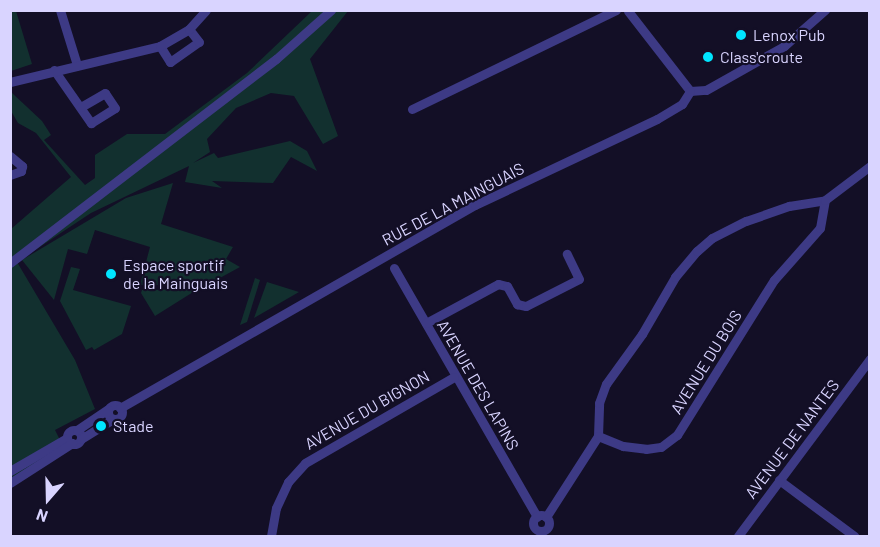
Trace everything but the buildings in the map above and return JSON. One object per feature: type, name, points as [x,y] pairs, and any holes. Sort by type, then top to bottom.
[{"type":"street","points":[[60,10],[77,65]]},
{"type":"street","points":[[10,82],[160,46],[189,29],[206,10]]},
{"type":"street","points":[[10,262],[276,59],[331,10]]},
{"type":"street","points":[[412,109],[616,10]]},
{"type":"street","points":[[621,10],[629,11],[690,91]]},
{"type":"street","name":"RUE DE LA MAINGUAIS","points":[[70,441],[111,414],[120,416],[120,408],[475,205],[666,114],[681,104],[690,91],[706,90],[761,60],[814,24],[825,10]]},
{"type":"street","points":[[160,46],[170,62],[199,42],[189,29]]},
{"type":"street","points":[[54,70],[81,107]]},
{"type":"street","points":[[10,156],[22,166],[21,171],[10,175]]},
{"type":"street","points":[[541,533],[549,524],[541,517],[598,436],[599,403],[606,384],[642,334],[675,277],[697,252],[712,238],[746,221],[789,206],[825,200],[870,166]]},
{"type":"street","name":"AVENUE DU BOIS","points":[[598,436],[622,446],[646,449],[661,447],[677,435],[774,280],[820,228],[825,200]]},
{"type":"street","points":[[426,323],[498,284],[507,286],[517,304],[526,306],[579,279],[567,254]]},
{"type":"street","name":"AVENUE DES LAPINS","points":[[393,268],[426,323],[454,377],[541,517]]},
{"type":"street","name":"AVENUE DE NANTES","points":[[738,537],[870,360]]},
{"type":"street","name":"AVENUE DU BIGNON","points":[[271,537],[276,508],[284,491],[305,463],[454,377]]},
{"type":"street","points":[[10,471],[70,441]]},
{"type":"street","points":[[10,483],[70,441]]},
{"type":"street","points":[[779,480],[854,537]]},
{"type":"green space","points":[[11,10],[16,11],[32,64],[11,71]]},
{"type":"green space","points":[[312,11],[348,11],[310,59],[338,136],[323,144],[294,96],[271,93],[236,108],[207,139],[210,152],[193,163],[214,153],[218,158],[290,141],[307,151],[317,171],[291,157],[273,183],[212,181],[222,188],[185,182],[189,166],[91,213],[17,262],[75,360],[95,409],[55,430],[66,452],[11,486],[11,229],[71,177],[36,133],[18,123],[11,111],[11,92],[42,121],[51,135],[44,140],[85,185],[95,178],[95,155],[127,134],[165,134],[247,73]]},
{"type":"green space","points":[[173,183],[161,224],[233,247],[226,259],[240,267],[207,285],[140,285],[150,247],[95,230],[87,254],[68,249],[54,300],[22,260],[126,198]]},
{"type":"green space","points":[[71,267],[80,269],[73,290],[131,306],[122,334],[94,350],[92,347],[86,350],[60,301]]},
{"type":"green space","points":[[255,278],[260,280],[247,322],[240,325]]},
{"type":"green space","points":[[267,282],[299,292],[254,318]]},
{"type":"green space","points":[[198,289],[155,316],[141,293],[142,290]]},
{"type":"place","name":"Lenox Pub","points":[[741,35]]},
{"type":"place","name":"Class'croute","points":[[708,57]]},
{"type":"place","name":"Espace sportif de la Mainguais","points":[[111,274]]},
{"type":"place","name":"Stade","points":[[101,426]]}]
